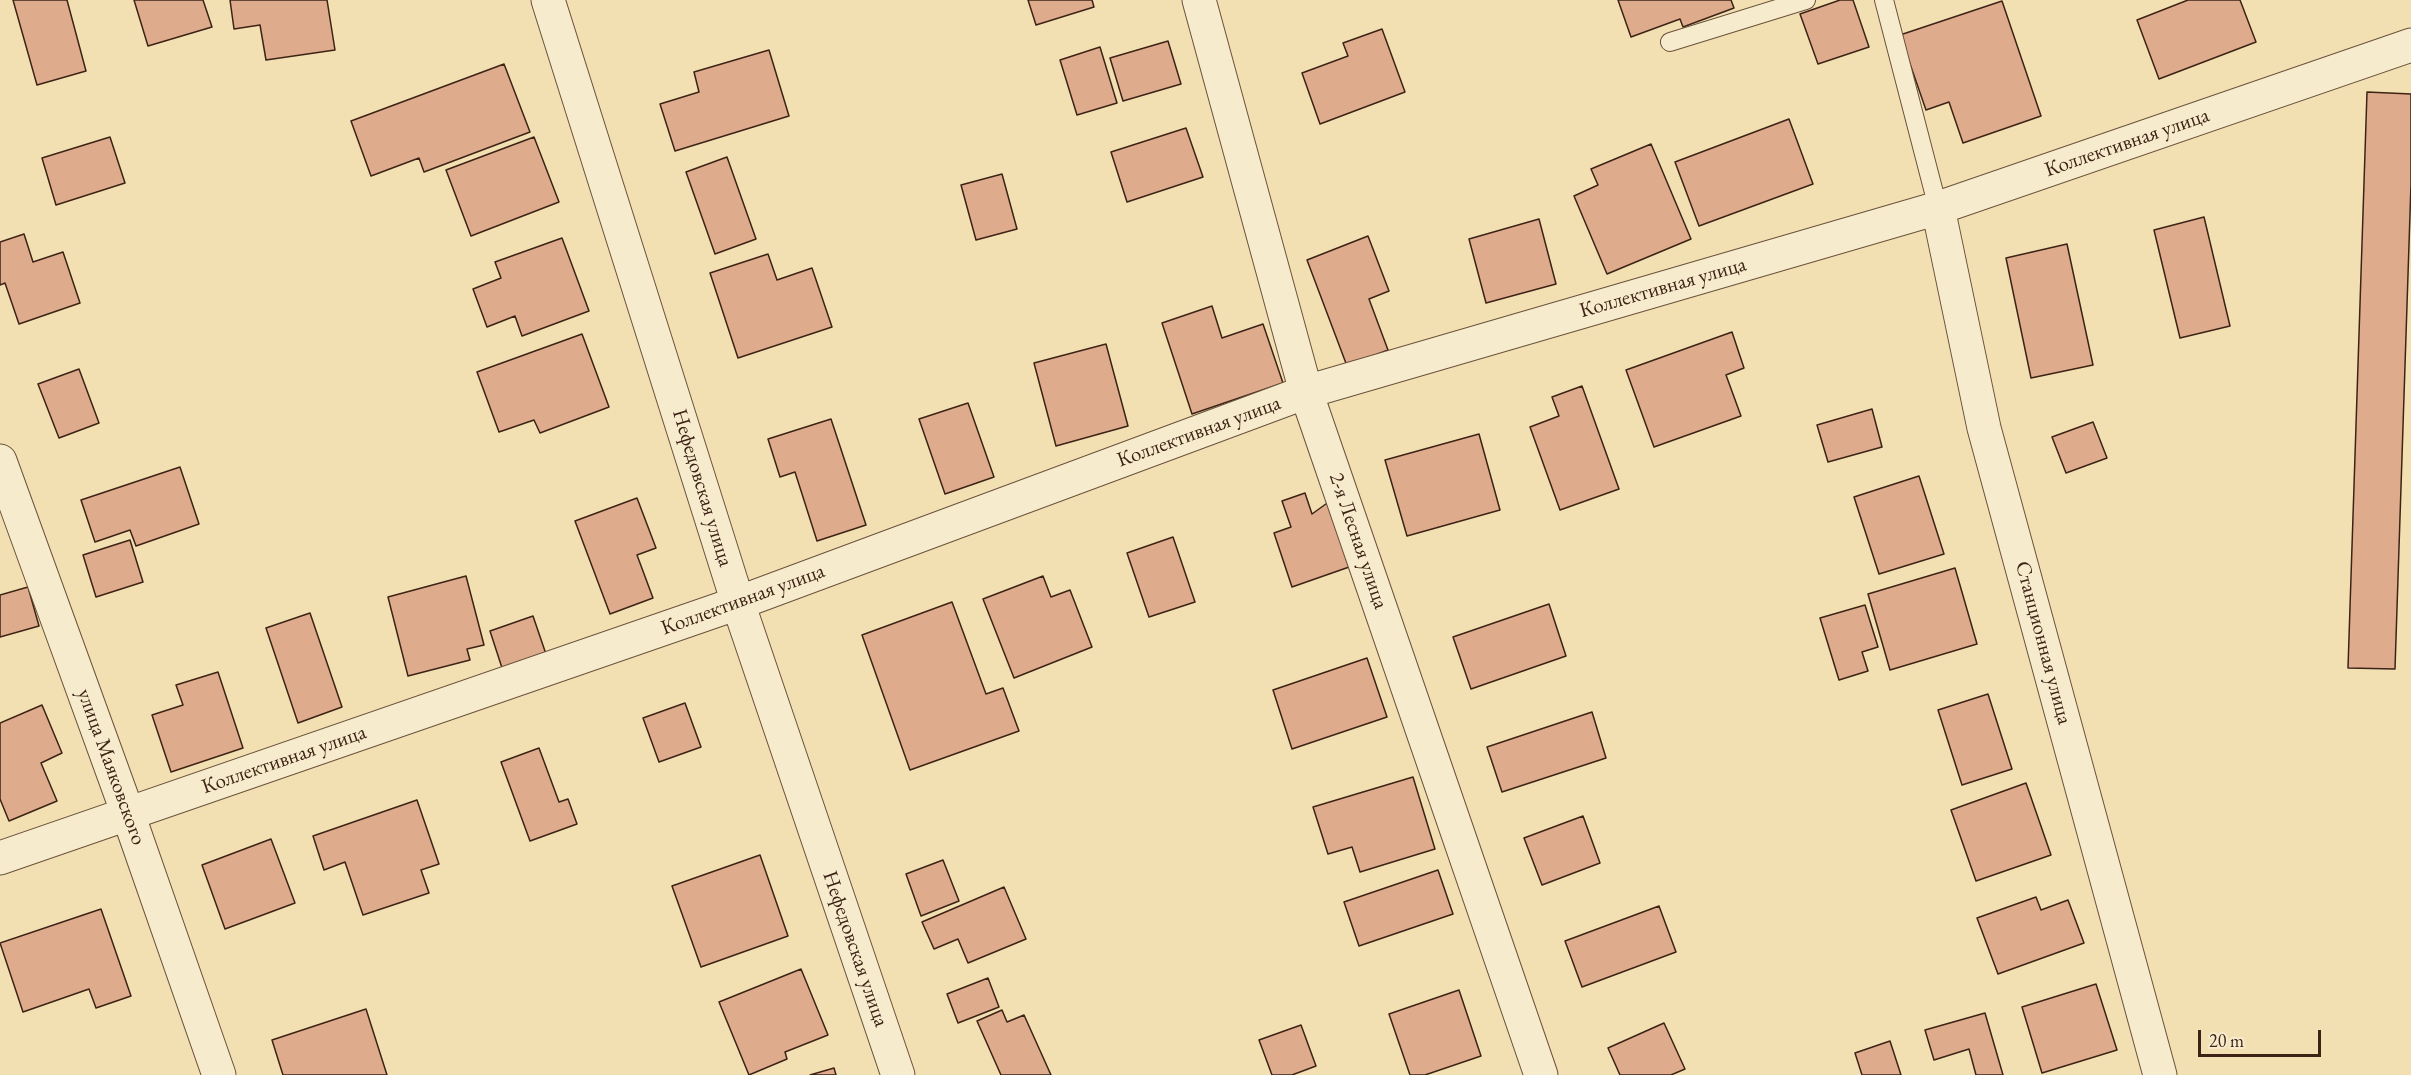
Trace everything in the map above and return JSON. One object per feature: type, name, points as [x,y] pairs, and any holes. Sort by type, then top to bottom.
[{"type":"street","name":"Нефедовская улица","points":[[548,0],[738,603],[898,1075]]},
{"type":"street","name":"2-я Лесная улица","points":[[1199,0],[1306,392],[1541,1075]]},
{"type":"street","name":"Коллективная улица","points":[[0,858],[738,603],[1306,392],[1938,208],[2411,45]]},
{"type":"street","name":"Станционная улица","points":[[1938,208],[1984,428],[2160,1075]]},
{"type":"street","name":"улица Маяковского","points":[[0,460],[128,814],[219,1075]]},
{"type":"lane","points":[[1670,42],[1806,0]]},
{"type":"lane","points":[[1884,0],[1938,208]]},
{"type":"building","points":[[13,0],[67,0],[86,71],[37,85]]},
{"type":"building","points":[[134,0],[203,0],[212,27],[148,46]]},
{"type":"building","points":[[230,0],[327,0],[335,50],[266,60],[260,25],[234,29]]},
{"type":"building","points":[[1028,0],[1092,0],[1094,7],[1036,25]]},
{"type":"building","points":[[1618,0],[1731,0],[1734,8],[1683,27],[1680,19],[1631,37]]},
{"type":"building","points":[[1840,0],[1853,0],[1869,47],[1818,64],[1800,14]]},
{"type":"building","points":[[2188,0],[2240,0],[2256,42],[2159,79],[2137,20]]},
{"type":"building","points":[[2002,1],[2041,116],[1963,143],[1949,102],[1926,110],[1900,35]]},
{"type":"building","points":[[1382,29],[1405,92],[1320,124],[1302,73],[1348,56],[1343,43]]},
{"type":"building","points":[[1168,41],[1181,84],[1123,101],[1110,58]]},
{"type":"building","points":[[1100,47],[1117,103],[1077,115],[1060,60]]},
{"type":"building","points":[[769,50],[789,116],[675,151],[660,104],[699,92],[694,72]]},
{"type":"building","points":[[504,64],[530,132],[424,172],[419,158],[371,176],[351,121]]},
{"type":"building","points":[[2367,92],[2411,94],[2411,184],[2395,669],[2348,668]]},
{"type":"building","points":[[1789,119],[1813,184],[1699,226],[1675,162]]},
{"type":"building","points":[[1186,128],[1203,177],[1127,202],[1111,152]]},
{"type":"building","points":[[110,137],[125,183],[56,205],[42,158]]},
{"type":"building","points":[[534,137],[559,202],[471,236],[446,170]]},
{"type":"building","points":[[1651,144],[1691,239],[1607,274],[1574,196],[1598,185],[1591,169]]},
{"type":"building","points":[[727,157],[756,239],[715,254],[686,172]]},
{"type":"building","points":[[1002,174],[1017,229],[976,240],[961,185]]},
{"type":"building","points":[[2204,217],[2230,326],[2180,338],[2154,230]]},
{"type":"building","points":[[1539,219],[1556,284],[1486,303],[1469,239]]},
{"type":"building","points":[[24,234],[33,262],[63,252],[80,303],[19,324],[5,283],[0,285],[0,242]]},
{"type":"building","points":[[1368,236],[1389,291],[1369,299],[1388,350],[1347,366],[1307,260]]},
{"type":"building","points":[[562,238],[589,311],[522,336],[515,316],[487,327],[473,289],[501,278],[495,262]]},
{"type":"building","points":[[2067,244],[2093,365],[2031,378],[2006,258]]},
{"type":"building","points":[[768,254],[777,280],[812,268],[832,327],[738,358],[710,273]]},
{"type":"building","points":[[1212,306],[1222,338],[1263,324],[1283,383],[1192,414],[1162,323]]},
{"type":"building","points":[[1732,332],[1744,368],[1726,375],[1741,416],[1654,447],[1626,370]]},
{"type":"building","points":[[582,334],[609,407],[540,433],[534,420],[499,432],[477,372]]},
{"type":"building","points":[[1106,344],[1128,426],[1056,446],[1034,363]]},
{"type":"building","points":[[79,369],[99,423],[59,438],[38,384]]},
{"type":"building","points":[[1582,386],[1619,489],[1560,510],[1530,427],[1559,416],[1552,397]]},
{"type":"building","points":[[968,403],[994,477],[945,494],[919,419]]},
{"type":"building","points":[[1872,409],[1882,447],[1828,462],[1817,425]]},
{"type":"building","points":[[831,419],[866,525],[817,541],[795,472],[780,477],[768,439]]},
{"type":"building","points":[[2093,422],[2107,458],[2066,473],[2052,437]]},
{"type":"building","points":[[1479,434],[1500,510],[1407,536],[1385,460]]},
{"type":"building","points":[[180,467],[199,524],[136,546],[130,530],[95,542],[81,500]]},
{"type":"building","points":[[1919,476],[1944,554],[1879,574],[1854,497]]},
{"type":"building","points":[[1305,493],[1312,514],[1330,501],[1352,566],[1292,587],[1274,533],[1291,527],[1282,501]]},
{"type":"building","points":[[637,498],[656,548],[637,555],[653,598],[610,614],[575,521]]},
{"type":"building","points":[[1173,537],[1195,602],[1149,617],[1127,553]]},
{"type":"building","points":[[130,540],[143,582],[96,597],[83,555]]},
{"type":"building","points":[[1955,568],[1977,644],[1890,670],[1868,594]]},
{"type":"building","points":[[466,576],[484,645],[467,649],[470,660],[408,676],[388,597]]},
{"type":"building","points":[[1043,576],[1051,597],[1070,590],[1092,647],[1014,678],[983,599]]},
{"type":"building","points":[[28,587],[39,626],[0,637],[0,595]]},
{"type":"building","points":[[952,602],[986,694],[1003,688],[1019,731],[910,770],[862,635]]},
{"type":"building","points":[[1549,604],[1566,656],[1471,689],[1453,637]]},
{"type":"building","points":[[1865,605],[1878,647],[1862,652],[1868,671],[1839,680],[1820,618]]},
{"type":"building","points":[[310,613],[342,707],[298,723],[266,628]]},
{"type":"building","points":[[533,616],[548,660],[504,674],[490,631]]},
{"type":"building","points":[[1367,658],[1387,717],[1292,749],[1273,690]]},
{"type":"building","points":[[218,672],[243,748],[171,772],[152,715],[183,705],[176,685]]},
{"type":"building","points":[[1988,694],[2012,769],[1962,785],[1938,710]]},
{"type":"building","points":[[685,703],[701,747],[659,762],[643,718]]},
{"type":"building","points":[[42,705],[62,753],[41,763],[57,801],[9,821],[0,799],[0,723]]},
{"type":"building","points":[[1592,712],[1606,758],[1502,792],[1487,747]]},
{"type":"building","points":[[539,748],[559,802],[568,799],[577,824],[530,841],[501,762]]},
{"type":"building","points":[[1413,777],[1435,849],[1360,872],[1352,847],[1328,854],[1313,807]]},
{"type":"building","points":[[2026,783],[2051,855],[1976,881],[1951,810]]},
{"type":"building","points":[[417,800],[439,864],[421,870],[429,893],[363,915],[345,862],[324,870],[313,836]]},
{"type":"building","points":[[1583,816],[1600,863],[1542,885],[1524,838]]},
{"type":"building","points":[[271,839],[295,903],[225,929],[202,865]]},
{"type":"building","points":[[760,855],[788,936],[701,967],[672,886]]},
{"type":"building","points":[[943,860],[959,901],[921,916],[906,874]]},
{"type":"building","points":[[1438,870],[1453,914],[1359,946],[1344,902]]},
{"type":"building","points":[[1004,887],[1026,939],[968,963],[958,939],[934,949],[922,922]]},
{"type":"building","points":[[2036,897],[2041,910],[2068,900],[2084,943],[1998,974],[1977,918]]},
{"type":"building","points":[[1659,906],[1676,952],[1582,987],[1565,941]]},
{"type":"building","points":[[101,909],[131,996],[96,1008],[89,989],[23,1012],[0,943]]},
{"type":"building","points":[[801,969],[828,1035],[785,1052],[787,1059],[749,1075],[719,1002]]},
{"type":"building","points":[[988,978],[999,1007],[958,1023],[947,994]]},
{"type":"building","points":[[2096,984],[2117,1050],[2042,1073],[2022,1007]]},
{"type":"building","points":[[1459,990],[1481,1056],[1425,1075],[1410,1075],[1389,1014]]},
{"type":"building","points":[[366,1009],[387,1075],[283,1075],[272,1040]]},
{"type":"building","points":[[1002,1010],[1007,1022],[1024,1015],[1051,1075],[1001,1075],[977,1021]]},
{"type":"building","points":[[1985,1013],[2003,1075],[1976,1075],[1969,1049],[1934,1060],[1925,1030]]},
{"type":"building","points":[[1664,1023],[1685,1069],[1671,1075],[1620,1075],[1608,1048]]},
{"type":"building","points":[[1301,1025],[1316,1066],[1292,1075],[1272,1075],[1259,1040]]},
{"type":"building","points":[[1890,1041],[1901,1075],[1862,1075],[1855,1053]]},
{"type":"building","points":[[834,1068],[836,1075],[810,1075]]}]
